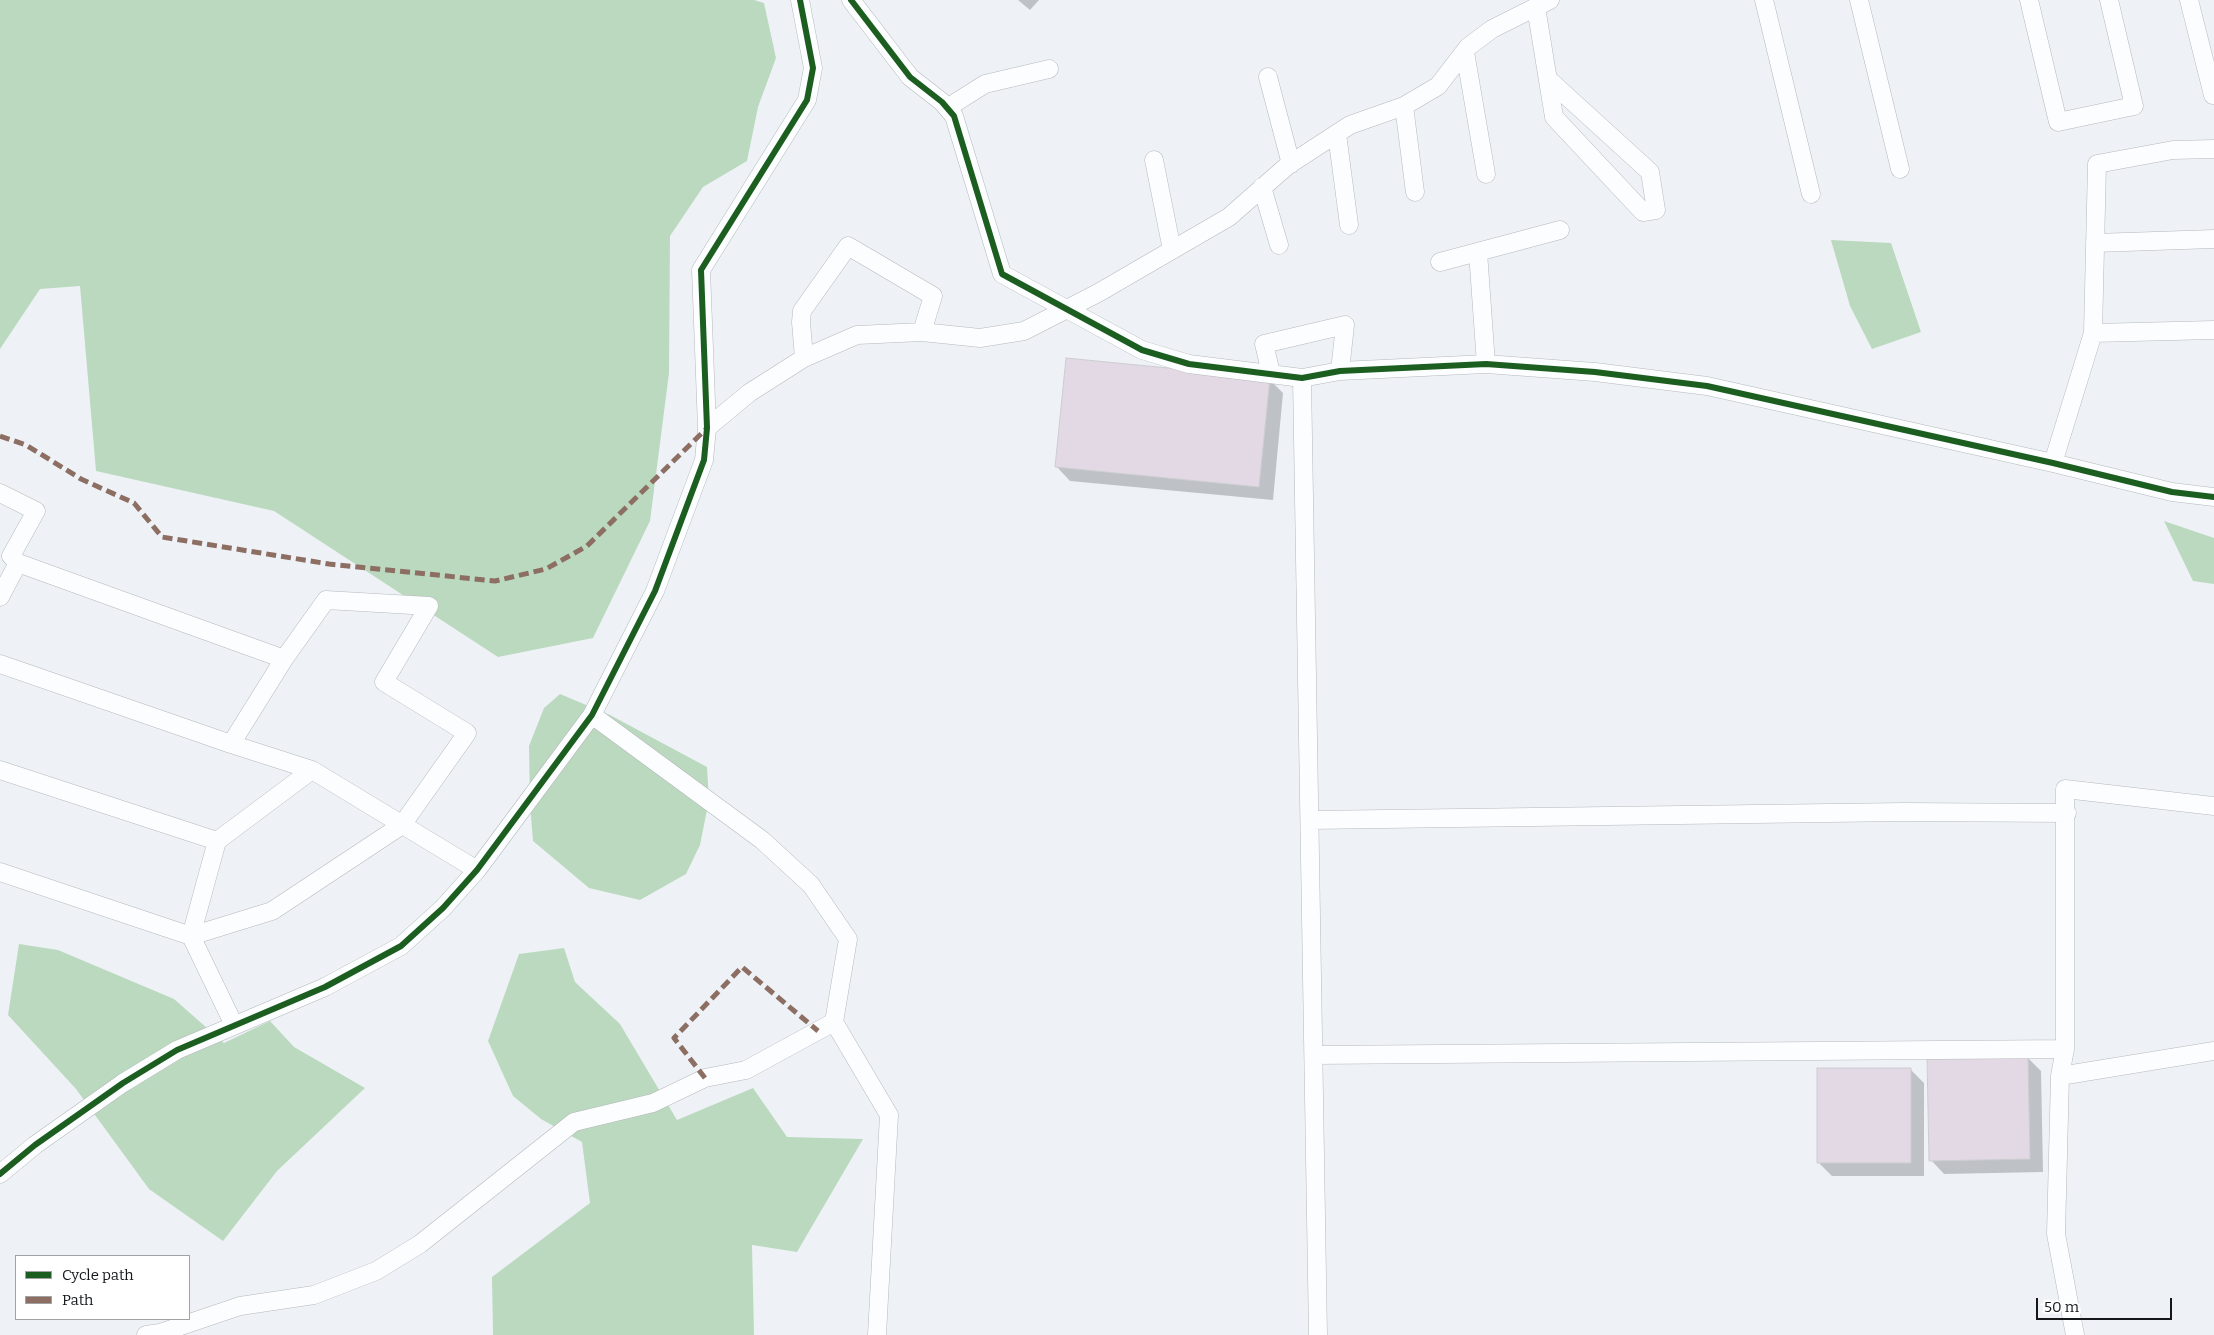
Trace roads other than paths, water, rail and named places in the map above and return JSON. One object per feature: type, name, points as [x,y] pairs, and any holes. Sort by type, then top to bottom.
[{"type":"street","points":[[0,1174],[35,1145],[123,1083],[177,1050],[325,987],[401,946],[443,908],[477,870],[592,715],[655,591],[704,460],[707,428],[701,270],[807,100],[813,68],[800,0]]},
{"type":"street","points":[[851,0],[910,78],[954,116],[1002,274],[1142,350],[1189,364],[1302,378],[1340,371],[1486,364],[1595,372],[1707,386],[2053,463],[2172,492],[2214,496]]},
{"type":"street","points":[[1764,0],[1811,194]]},
{"type":"street","points":[[1859,0],[1900,169]]},
{"type":"street","points":[[2029,0],[2058,122],[2134,106],[2109,0]]},
{"type":"street","points":[[2189,0],[2213,95]]},
{"type":"street","points":[[707,428],[749,393],[804,358],[857,335],[922,332],[980,338],[1024,331],[1066,310],[1229,216],[1291,164],[1350,125],[1404,106],[1438,86],[1465,52],[1492,29],[1543,3],[1548,79],[1554,117],[1649,211],[1650,172],[1548,79]]},
{"type":"street","points":[[1465,52],[1486,174]]},
{"type":"street","points":[[947,108],[985,84],[1049,69]]},
{"type":"street","points":[[1268,76],[1291,164]]},
{"type":"street","points":[[1404,106],[1415,192]]},
{"type":"street","points":[[1337,134],[1349,225]]},
{"type":"street","points":[[2053,463],[2092,333],[2097,164],[2173,150],[2214,149]]},
{"type":"street","points":[[1154,160],[1172,250]]},
{"type":"street","points":[[1262,188],[1279,245]]},
{"type":"street","points":[[1440,262],[1560,230]]},
{"type":"street","points":[[2095,243],[2214,239]]},
{"type":"street","points":[[804,358],[800,322],[802,311],[848,246],[933,296],[922,332]]},
{"type":"street","points":[[1478,252],[1486,364]]},
{"type":"street","points":[[1271,373],[1264,344],[1345,325],[1340,371]]},
{"type":"street","points":[[2092,333],[2214,330]]},
{"type":"street","points":[[1302,378],[1318,1335]]},
{"type":"street","points":[[0,493],[36,511],[11,556],[18,563],[284,659]]},
{"type":"street","points":[[0,597],[18,563]]},
{"type":"street","points":[[0,872],[192,936],[272,911],[402,825],[467,733],[384,682],[428,606],[326,600],[284,659],[231,744]]},
{"type":"street","points":[[0,664],[312,770],[477,870]]},
{"type":"street","points":[[592,715],[762,840],[811,885],[848,940],[834,1022],[889,1115],[877,1335]]},
{"type":"street","points":[[0,770],[218,841]]},
{"type":"street","points":[[234,1025],[192,936],[218,841],[312,770]]},
{"type":"street","points":[[2075,1335],[2056,1234],[2060,1076],[2065,1049],[2067,813],[2065,789],[2214,806]]},
{"type":"street","points":[[1310,820],[1904,812],[2067,813]]},
{"type":"street","points":[[146,1335],[160,1333],[240,1306],[314,1295],[376,1271],[420,1244],[574,1122],[653,1103],[705,1078],[746,1070],[834,1022]]},
{"type":"street","points":[[1314,1055],[2065,1049]]},
{"type":"street","points":[[2060,1076],[2214,1051]]}]
